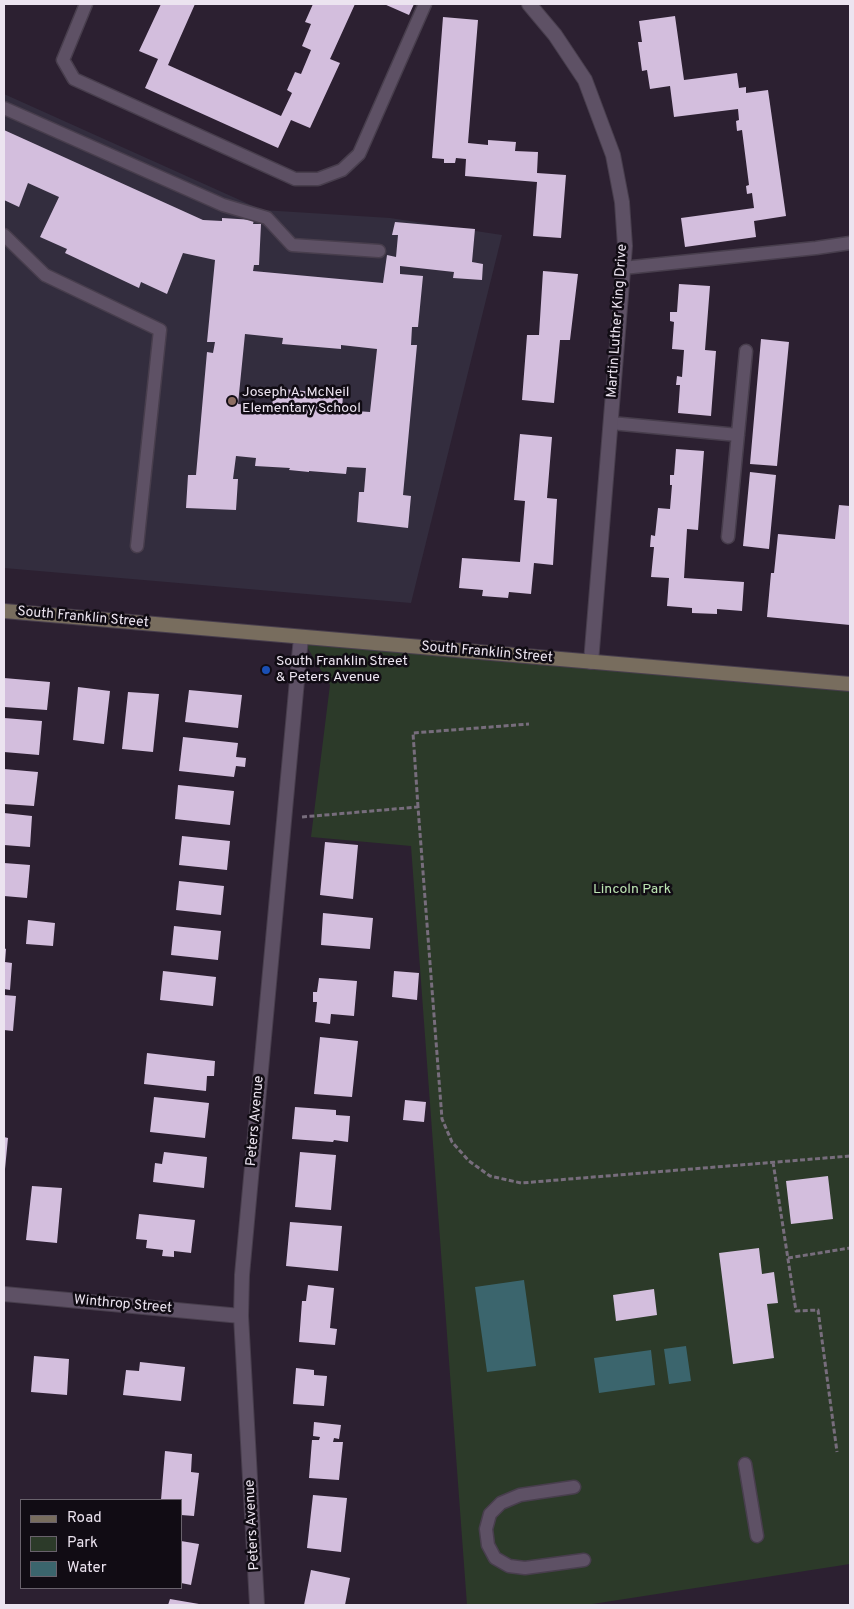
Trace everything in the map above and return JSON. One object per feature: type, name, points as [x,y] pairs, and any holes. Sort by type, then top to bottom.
[{"type":"main road","name":"South Franklin Street","points":[[4,611],[850,684]]},
{"type":"street","name":"Martin Luther King Drive","points":[[529,4],[555,35],[585,80],[613,155],[622,202],[625,246],[591,662]]},
{"type":"street","name":"Peters Avenue","points":[[257,1605],[241,1316],[242,1275],[301,637]]},
{"type":"street","name":"Winthrop Street","points":[[4,1294],[241,1316]]},
{"type":"lane","points":[[86,4],[63,60],[74,79],[295,179],[318,179],[342,170],[360,154],[425,4]]},
{"type":"lane","points":[[4,108],[223,205],[267,218],[292,245],[378,251]]},
{"type":"lane","points":[[4,235],[44,275],[160,330],[137,546]]},
{"type":"lane","points":[[623,268],[850,243]]},
{"type":"lane","points":[[728,537],[746,351]]},
{"type":"lane","points":[[610,423],[738,435]]},
{"type":"lane","points":[[744,1464],[757,1536]]},
{"type":"lane","points":[[574,1487],[520,1495],[501,1503],[490,1514],[486,1530],[488,1545],[495,1558],[509,1566],[525,1568],[584,1560]]},
{"type":"path","points":[[529,724],[413,733],[442,1119],[452,1142],[469,1161],[490,1176],[521,1183],[850,1156]]},
{"type":"path","points":[[284,818],[418,807]]},
{"type":"path","points":[[773,1162],[796,1311],[818,1310],[837,1452]]},
{"type":"path","points":[[788,1258],[850,1248]]},
{"type":"shaded area","name":"Joseph A. McNeil Elementary School","points":[[4,94],[262,210],[390,218],[502,235],[411,603],[4,568]]},
{"type":"green space","name":"Lincoln Park","points":[[301,637],[850,684],[850,1564],[586,1605],[467,1605],[411,846],[311,837],[330,685]]},
{"type":"water","points":[[524,1280],[536,1366],[487,1372],[475,1287]]},
{"type":"water","points":[[686,1346],[691,1381],[669,1384],[664,1349]]},
{"type":"water","points":[[651,1350],[655,1385],[599,1393],[594,1358]]},
{"type":"building","points":[[161,4],[195,4],[168,65],[281,116],[292,93],[287,90],[295,72],[301,74],[311,50],[302,46],[311,24],[305,22],[313,4],[355,4],[330,59],[340,63],[310,128],[291,120],[278,148],[145,88],[158,59],[139,51]]},
{"type":"building","points":[[384,4],[414,4],[409,15]]},
{"type":"building","points":[[675,16],[684,80],[737,73],[739,88],[746,87],[746,93],[768,90],[786,216],[754,221],[756,237],[685,247],[681,218],[754,208],[752,193],[747,194],[746,186],[749,185],[742,130],[737,131],[738,109],[674,117],[670,86],[650,89],[647,70],[642,71],[638,42],[642,42],[639,21]]},
{"type":"building","points":[[443,17],[478,20],[468,143],[488,145],[488,140],[516,142],[515,151],[538,152],[537,173],[566,175],[561,238],[533,236],[537,182],[465,176],[466,159],[456,158],[455,163],[444,163],[444,159],[432,158]]},
{"type":"building","points":[[4,130],[203,220],[222,221],[222,218],[254,220],[253,224],[261,224],[259,265],[254,265],[253,271],[383,283],[387,255],[396,257],[398,235],[392,235],[395,222],[475,229],[472,262],[483,264],[482,280],[453,278],[454,272],[400,266],[400,274],[423,276],[418,327],[412,327],[411,345],[417,345],[403,495],[411,496],[408,528],[357,522],[359,492],[364,492],[366,468],[347,467],[346,474],[309,472],[289,470],[290,468],[255,466],[256,458],[236,456],[233,479],[238,479],[236,510],[186,508],[188,475],[196,475],[207,352],[213,353],[215,342],[207,342],[215,260],[183,253],[167,294],[141,282],[139,288],[65,253],[67,249],[40,237],[59,197],[28,183],[19,207],[4,200]],"holes":[[[245,334],[283,338],[282,344],[341,349],[341,345],[377,349],[370,412],[342,410],[343,395],[274,388],[272,407],[238,404]]]},
{"type":"building","points":[[543,271],[578,274],[570,340],[560,340],[554,403],[522,400],[527,335],[539,335]]},
{"type":"building","points":[[679,284],[710,286],[705,350],[716,351],[711,416],[678,413],[680,385],[676,385],[677,376],[682,377],[684,350],[672,349],[674,322],[670,321],[670,312],[677,312]]},
{"type":"building","points":[[761,339],[789,342],[777,466],[750,464]]},
{"type":"building","points":[[520,434],[552,437],[547,498],[557,499],[553,565],[534,563],[531,594],[509,592],[508,598],[482,596],[483,590],[459,588],[462,558],[520,562],[525,501],[514,500]]},
{"type":"building","points":[[676,449],[704,451],[698,530],[687,529],[684,578],[744,582],[742,611],[717,609],[717,614],[692,613],[692,608],[667,606],[669,578],[651,577],[654,547],[650,547],[651,535],[655,536],[658,508],[670,509],[672,485],[670,485],[670,475],[674,475]]},
{"type":"building","points":[[750,472],[776,475],[769,549],[743,546]]},
{"type":"building","points":[[839,505],[850,506],[850,625],[767,617],[771,573],[774,573],[778,534],[835,539]]},
{"type":"building","points":[[4,678],[50,682],[47,710],[4,707]]},
{"type":"building","points":[[78,687],[110,691],[104,744],[73,740]]},
{"type":"building","points":[[189,690],[242,695],[238,728],[185,722]]},
{"type":"building","points":[[128,692],[159,694],[153,752],[122,749]]},
{"type":"building","points":[[4,718],[42,721],[39,755],[4,752]]},
{"type":"building","points":[[183,737],[238,743],[236,757],[246,758],[245,767],[236,766],[234,777],[179,771]]},
{"type":"building","points":[[4,769],[38,772],[34,806],[4,804]]},
{"type":"building","points":[[178,785],[234,791],[230,825],[175,819]]},
{"type":"building","points":[[4,813],[32,816],[30,847],[4,845]]},
{"type":"building","points":[[182,836],[230,841],[227,870],[179,865]]},
{"type":"building","points":[[325,842],[358,845],[353,899],[320,895]]},
{"type":"building","points":[[4,863],[30,865],[27,898],[4,896]]},
{"type":"building","points":[[179,881],[224,886],[221,915],[176,910]]},
{"type":"building","points":[[323,913],[373,918],[370,949],[321,945]]},
{"type":"building","points":[[28,920],[55,923],[53,946],[26,944]]},
{"type":"building","points":[[174,926],[221,931],[218,960],[171,955]]},
{"type":"building","points":[[4,948],[6,949],[5,962],[12,963],[10,990],[4,989]]},
{"type":"building","points":[[163,971],[216,977],[213,1006],[160,1000]]},
{"type":"building","points":[[394,971],[419,973],[417,1000],[392,997]]},
{"type":"building","points":[[319,978],[357,981],[354,1016],[331,1014],[330,1024],[315,1022],[317,1002],[313,1002],[313,992],[317,992]]},
{"type":"building","points":[[4,995],[16,996],[13,1031],[4,1030]]},
{"type":"building","points":[[320,1037],[358,1041],[352,1097],[314,1094]]},
{"type":"building","points":[[147,1053],[215,1061],[214,1076],[207,1076],[206,1091],[144,1084]]},
{"type":"building","points":[[154,1097],[209,1103],[205,1138],[150,1132]]},
{"type":"building","points":[[405,1100],[426,1102],[424,1122],[403,1120]]},
{"type":"building","points":[[295,1107],[336,1110],[336,1115],[350,1116],[348,1142],[292,1139]]},
{"type":"building","points":[[4,1137],[8,1138],[5,1169],[4,1169]]},
{"type":"building","points":[[164,1152],[207,1157],[204,1188],[153,1182],[155,1163],[162,1164]]},
{"type":"building","points":[[300,1152],[336,1155],[331,1210],[295,1207]]},
{"type":"building","points":[[828,1176],[833,1219],[791,1224],[786,1181]]},
{"type":"building","points":[[32,1186],[62,1188],[57,1243],[26,1240]]},
{"type":"building","points":[[139,1214],[195,1220],[191,1253],[174,1251],[174,1257],[162,1256],[163,1250],[146,1248],[147,1240],[136,1239]]},
{"type":"building","points":[[290,1222],[342,1226],[338,1271],[286,1266]]},
{"type":"building","points":[[759,1248],[762,1274],[774,1272],[778,1303],[767,1304],[774,1358],[733,1364],[719,1253]]},
{"type":"building","points":[[308,1285],[334,1288],[330,1328],[337,1329],[335,1345],[299,1342],[302,1301],[306,1301]]},
{"type":"building","points":[[654,1289],[657,1315],[616,1321],[613,1295]]},
{"type":"building","points":[[34,1356],[69,1359],[67,1395],[31,1392]]},
{"type":"building","points":[[140,1362],[185,1367],[181,1401],[123,1395],[126,1370],[139,1371]]},
{"type":"building","points":[[296,1368],[314,1370],[314,1375],[327,1376],[324,1406],[293,1404]]},
{"type":"building","points":[[314,1422],[341,1425],[339,1439],[334,1438],[333,1442],[343,1442],[339,1480],[309,1478],[312,1440],[319,1440],[320,1437],[313,1436]]},
{"type":"building","points":[[165,1451],[192,1454],[191,1472],[199,1473],[194,1516],[182,1515],[182,1499],[161,1499]]},
{"type":"building","points":[[313,1495],[347,1498],[341,1552],[307,1548]]},
{"type":"building","points":[[182,1541],[199,1544],[191,1585],[182,1583]]},
{"type":"building","points":[[311,1570],[350,1578],[345,1605],[304,1605]]},
{"type":"building","points":[[170,1599],[199,1604],[199,1605],[168,1605]]},
{"type":"place","name":"Joseph A. McNeil Elementary School","points":[[232,401]]},
{"type":"place","name":"South Franklin Street & Peters Avenue","points":[[266,670]]}]
